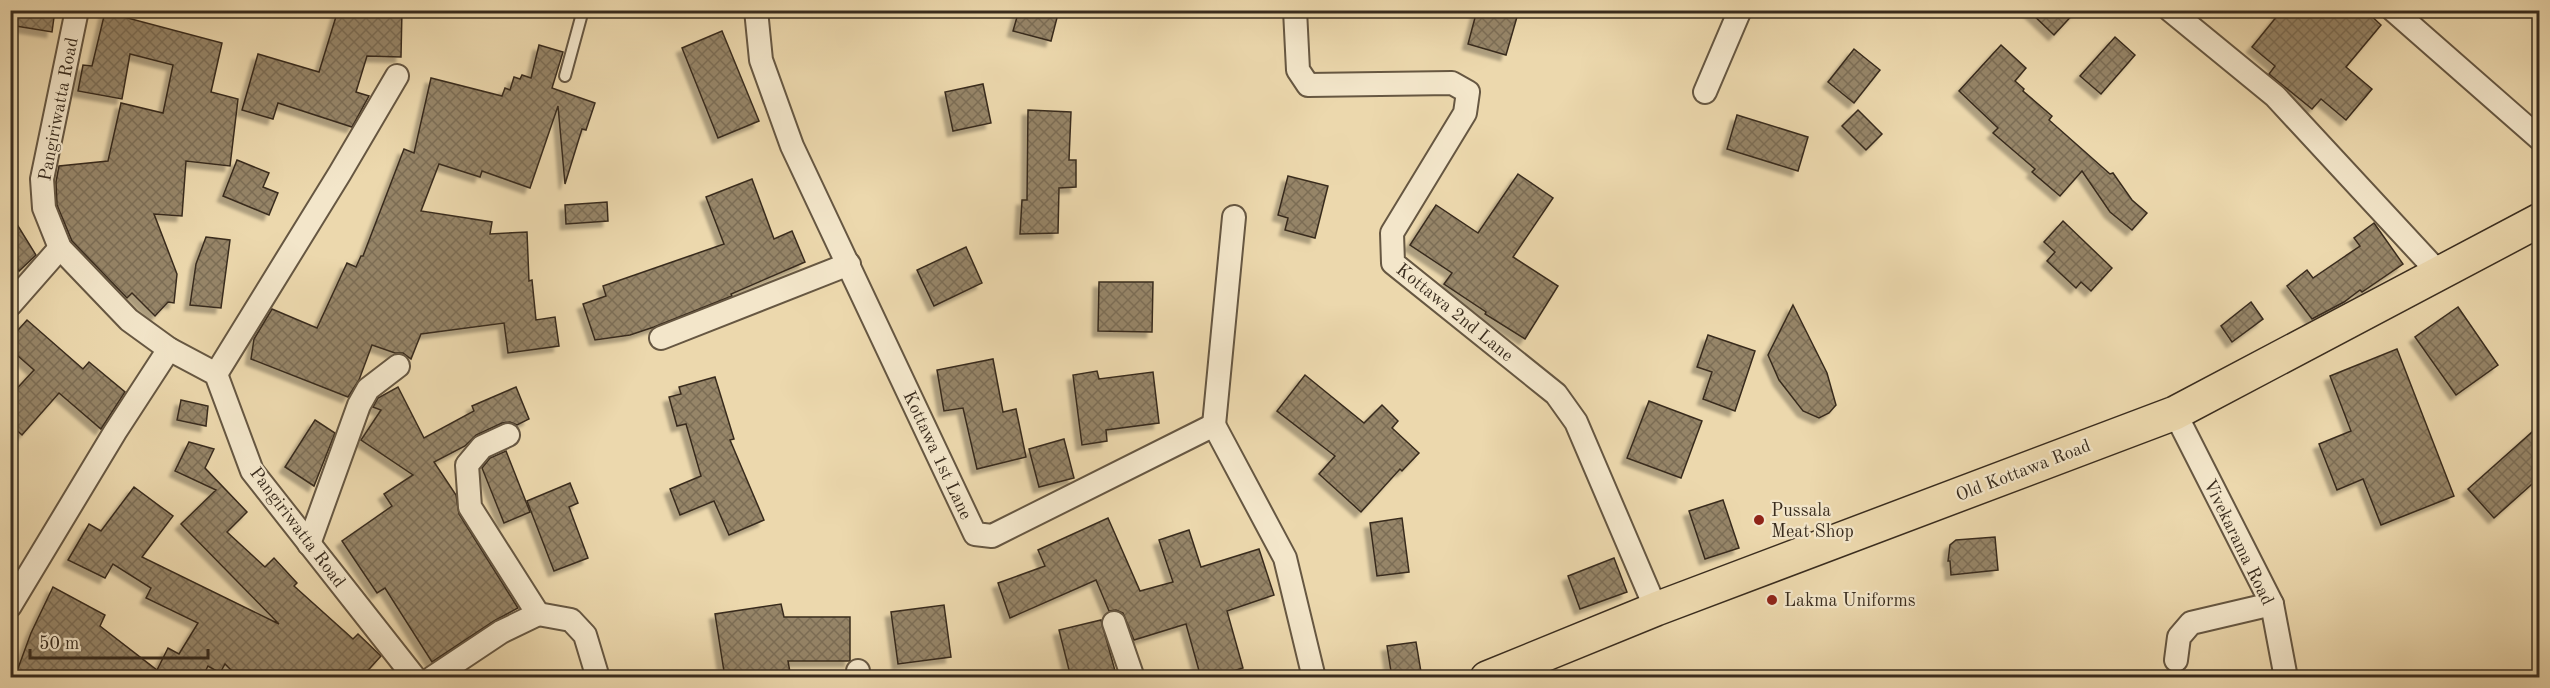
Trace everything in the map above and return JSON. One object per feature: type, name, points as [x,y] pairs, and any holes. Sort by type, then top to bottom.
[{"type":"main road","name":"Old Kottawa Road","points":[[1487,678],[1656,609],[2175,413],[2540,220]]},
{"type":"street","name":"Pangiriwatta Road","points":[[77,10],[42,179],[44,208],[60,248],[129,320],[169,349],[216,374],[252,471],[415,678]]},
{"type":"street","name":"Kottawa 1st Lane","points":[[756,10],[761,60],[792,146],[975,534],[992,536],[1214,425]]},
{"type":"street","name":"Kottawa 2nd Lane","points":[[1295,10],[1298,70],[1308,85],[1452,83],[1468,92],[1465,113],[1392,232],[1393,263],[1556,393],[1576,422],[1656,609]]},
{"type":"street","points":[[1705,92],[1740,10]]},
{"type":"street","points":[[2170,10],[2275,96],[2439,273]]},
{"type":"street","points":[[2393,10],[2540,139]]},
{"type":"street","points":[[216,374],[397,76]]},
{"type":"street","points":[[1234,217],[1214,425],[1285,558],[1314,678]]},
{"type":"street","points":[[10,304],[60,248]]},
{"type":"street","points":[[661,338],[849,264]]},
{"type":"street","points":[[10,606],[115,432],[169,349]]},
{"type":"street","points":[[309,544],[359,405],[368,389],[398,366]]},
{"type":"street","name":"Vivekarama Road","points":[[2175,413],[2272,604],[2286,678]]},
{"type":"street","points":[[508,435],[482,447],[467,465],[470,507],[538,614]]},
{"type":"street","points":[[2176,660],[2179,638],[2191,623],[2272,604]]},
{"type":"street","points":[[432,678],[501,632],[538,614],[571,620],[585,634],[598,678]]},
{"type":"street","points":[[1114,623],[1133,678]]},
{"type":"lane","points":[[565,76],[583,10]]},
{"type":"building","points":[[10,10],[55,10],[52,32],[10,25]]},
{"type":"building","points":[[338,10],[402,10],[401,57],[367,56],[356,92],[369,96],[352,127],[278,103],[273,119],[242,110],[258,54],[319,72]]},
{"type":"building","points":[[1019,10],[1059,10],[1051,41],[1013,31]]},
{"type":"building","points":[[1477,10],[1519,10],[1506,55],[1468,44]]},
{"type":"building","points":[[2028,10],[2077,10],[2054,35]]},
{"type":"building","points":[[2282,10],[2365,10],[2381,25],[2346,67],[2372,89],[2346,120],[2321,99],[2312,109],[2269,74],[2275,66],[2252,47]]},
{"type":"building","points":[[105,12],[222,43],[211,92],[238,99],[230,166],[186,161],[182,216],[154,214],[177,274],[174,303],[168,302],[155,316],[132,293],[127,298],[72,241],[57,205],[56,182],[59,166],[108,161],[121,103],[163,113],[173,65],[130,54],[122,99],[78,91],[83,65],[92,66]]},
{"type":"building","points":[[722,31],[759,121],[718,138],[682,48]]},
{"type":"building","points":[[2115,37],[2135,55],[2101,94],[2080,76]]},
{"type":"building","points":[[539,45],[563,52],[552,88],[595,103],[586,130],[582,129],[565,184],[558,106],[530,188],[482,171],[480,177],[439,164],[421,211],[492,222],[490,234],[527,232],[529,281],[532,280],[536,320],[555,317],[559,346],[508,353],[504,323],[421,334],[411,359],[403,353],[395,353],[372,345],[359,380],[348,397],[251,359],[254,339],[272,309],[317,328],[347,263],[356,267],[363,256],[404,149],[414,153],[431,78],[502,96],[505,88],[510,90],[514,77],[520,79],[522,75],[531,78]]},
{"type":"building","points":[[2001,45],[2026,68],[2015,81],[2024,89],[2023,91],[2052,116],[2049,120],[2110,174],[2113,173],[2132,200],[2147,213],[2132,230],[2110,212],[2082,171],[2060,196],[2032,172],[2035,169],[1993,133],[1998,128],[1959,91]]},
{"type":"building","points":[[1854,49],[1880,70],[1854,103],[1828,82]]},
{"type":"building","points":[[983,84],[991,123],[953,131],[945,92]]},
{"type":"building","points":[[1028,110],[1071,112],[1069,160],[1076,160],[1076,187],[1059,188],[1058,233],[1020,234],[1022,200],[1027,200]]},
{"type":"building","points":[[1858,110],[1882,134],[1866,150],[1842,126]]},
{"type":"building","points":[[1737,115],[1808,137],[1798,171],[1727,149]]},
{"type":"building","points":[[237,160],[269,173],[263,187],[278,193],[269,215],[223,196]]},
{"type":"building","points":[[1518,174],[1553,198],[1513,257],[1558,286],[1525,339],[1444,284],[1452,273],[1410,245],[1436,205],[1478,233]]},
{"type":"building","points":[[1288,176],[1328,186],[1315,238],[1285,230],[1288,218],[1278,215]]},
{"type":"building","points":[[752,179],[774,239],[792,231],[805,262],[731,294],[732,296],[654,327],[630,335],[595,340],[583,304],[606,296],[603,286],[724,244],[706,197]]},
{"type":"building","points":[[607,202],[608,221],[566,224],[565,205]]},
{"type":"building","points":[[10,213],[36,255],[19,271],[10,257]]},
{"type":"building","points":[[2063,221],[2112,268],[2091,291],[2081,282],[2076,288],[2047,261],[2055,252],[2044,242]]},
{"type":"building","points":[[2374,223],[2403,264],[2362,292],[2360,290],[2344,302],[2312,319],[2287,286],[2307,270],[2313,278],[2360,246],[2354,238]]},
{"type":"building","points":[[206,237],[230,240],[221,308],[190,305],[196,264]]},
{"type":"building","points":[[966,247],[982,283],[934,306],[917,270]]},
{"type":"building","points":[[1099,282],[1153,282],[1152,332],[1098,331]]},
{"type":"building","points":[[2251,302],[2263,319],[2232,342],[2221,326]]},
{"type":"building","points":[[1793,305],[1827,373],[1836,405],[1829,413],[1819,418],[1803,411],[1779,380],[1768,355]]},
{"type":"building","points":[[2458,307],[2498,365],[2456,395],[2415,337]]},
{"type":"building","points":[[27,320],[83,369],[89,362],[125,392],[101,429],[59,393],[22,435],[10,424],[10,396],[34,370],[10,349],[10,339]]},
{"type":"building","points":[[1708,335],[1755,351],[1735,411],[1703,399],[1712,372],[1697,367]]},
{"type":"building","points":[[2397,349],[2454,496],[2381,525],[2363,479],[2337,490],[2319,444],[2351,431],[2330,376]]},
{"type":"building","points":[[993,359],[1003,412],[1016,409],[1026,457],[977,469],[963,408],[944,411],[937,370]]},
{"type":"building","points":[[1097,371],[1099,379],[1153,372],[1159,423],[1106,430],[1107,441],[1082,445],[1073,375]]},
{"type":"building","points":[[1305,375],[1364,423],[1382,405],[1398,421],[1392,428],[1419,453],[1402,471],[1400,469],[1361,512],[1319,474],[1335,456],[1277,411]]},
{"type":"building","points":[[715,377],[734,439],[730,440],[764,520],[729,535],[714,501],[680,515],[670,489],[701,476],[686,424],[677,426],[669,397],[681,394],[679,387]]},
{"type":"building","points":[[398,387],[424,438],[474,411],[472,406],[516,387],[529,419],[517,425],[510,422],[502,423],[476,435],[465,446],[434,462],[456,495],[459,514],[518,608],[432,662],[385,588],[377,593],[342,541],[392,506],[384,494],[413,475],[361,440],[381,410],[373,407],[378,398]]},
{"type":"building","points":[[181,400],[208,406],[206,426],[177,420]]},
{"type":"building","points":[[1649,401],[1702,421],[1681,478],[1627,458]]},
{"type":"building","points":[[315,420],[335,433],[314,486],[285,467]]},
{"type":"building","points":[[2540,425],[2540,477],[2494,518],[2468,489]]},
{"type":"building","points":[[1064,439],[1074,478],[1039,487],[1029,449]]},
{"type":"building","points":[[189,442],[214,449],[205,468],[247,512],[227,532],[265,567],[274,558],[297,583],[294,586],[353,639],[358,634],[381,656],[361,678],[239,678],[225,664],[220,673],[208,666],[202,678],[35,678],[17,671],[31,633],[53,587],[105,615],[100,626],[157,670],[168,648],[179,654],[198,623],[146,598],[151,588],[113,564],[105,578],[68,560],[89,524],[101,531],[134,487],[173,516],[142,557],[279,624],[181,524],[216,490],[175,471]]},
{"type":"building","points":[[506,451],[530,512],[504,523],[482,468],[490,458]]},
{"type":"building","points":[[570,483],[578,503],[569,507],[588,558],[554,571],[527,501]]},
{"type":"building","points":[[1723,500],[1739,548],[1705,559],[1689,511]]},
{"type":"building","points":[[1108,518],[1140,591],[1173,582],[1159,540],[1189,530],[1201,567],[1259,549],[1274,595],[1227,611],[1243,668],[1210,678],[1201,678],[1186,624],[1134,640],[1123,613],[1116,610],[1109,611],[1096,580],[1010,618],[998,583],[1045,566],[1038,550]]},
{"type":"building","points":[[1402,518],[1409,572],[1377,576],[1370,523]]},
{"type":"building","points":[[1995,537],[1998,570],[1951,575],[1950,561],[1948,561],[1950,545],[1956,540]]},
{"type":"building","points":[[1614,558],[1627,592],[1580,609],[1568,576]]},
{"type":"building","points":[[781,604],[784,617],[850,617],[850,661],[788,661],[791,678],[725,678],[715,614]]},
{"type":"building","points":[[944,605],[951,657],[898,664],[891,612]]},
{"type":"building","points":[[1101,620],[1117,678],[1071,678],[1059,630]]},
{"type":"building","points":[[1416,642],[1422,678],[1392,678],[1387,646]]},
{"type":"place","name":"Pussala Meat Shop","points":[[1759,520]]},
{"type":"place","name":"Lakma Uniforms","points":[[1772,600]]}]
